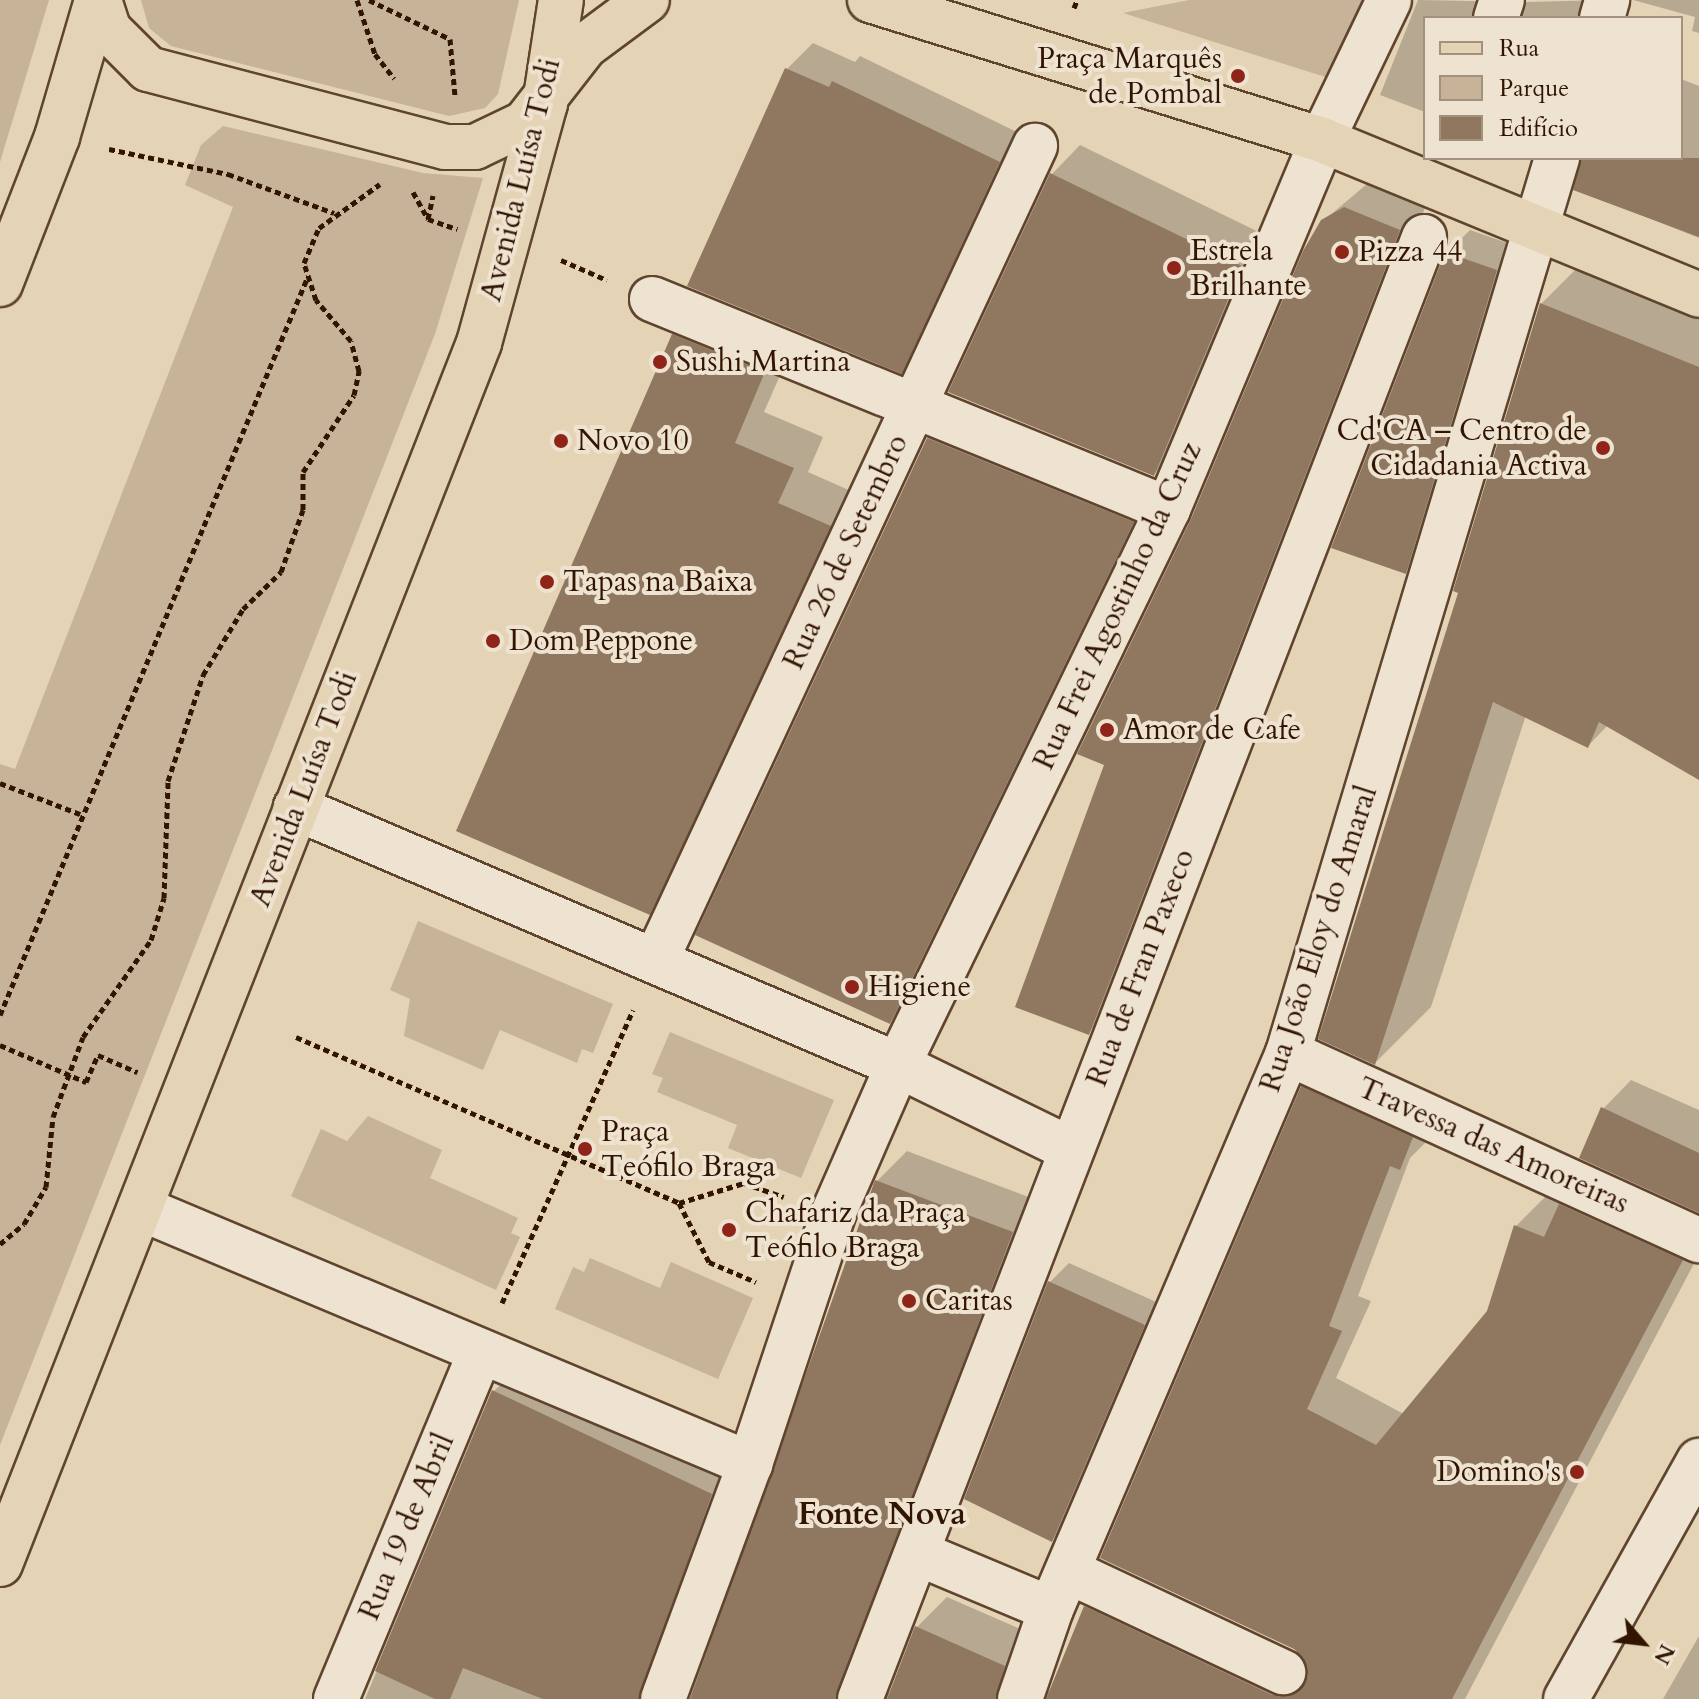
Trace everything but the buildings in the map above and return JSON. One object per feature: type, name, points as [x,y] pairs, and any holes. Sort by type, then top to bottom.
[{"type":"main road","points":[[98,0],[109,30],[148,69],[445,147],[501,138],[545,104],[585,46],[647,0]]},
{"type":"main road","points":[[0,284],[57,137],[98,0]]},
{"type":"main road","name":"Avenida Luísa Todi","points":[[0,1564],[479,343],[545,104],[561,0]]},
{"type":"main road","points":[[870,0],[1322,140],[1699,295]]},
{"type":"street","points":[[1322,140],[1389,0]]},
{"type":"street","name":"Rua Frei Agostinho da Cruz","points":[[898,1065],[1168,509],[1322,140]]},
{"type":"street","name":"Rua 26 de Setembro","points":[[657,958],[1035,146]]},
{"type":"street","name":"Rua João Eloy do Amaral","points":[[1020,1699],[1060,1590],[1288,1053],[1556,160]]},
{"type":"street","name":"Rua de Fran Paxeco","points":[[860,1699],[1424,237]]},
{"type":"street","points":[[652,299],[1168,509]]},
{"type":"street","points":[[296,808],[657,958],[898,1065],[1070,1149]]},
{"type":"street","name":"Travessa das Amoreiras","points":[[1288,1053],[1699,1240]]},
{"type":"street","points":[[663,1699],[750,1464],[801,1301],[833,1214],[898,1065]]},
{"type":"street","points":[[140,1208],[479,1355],[750,1464]]},
{"type":"street","name":"Rua 19 de Abril","points":[[336,1699],[479,1355]]},
{"type":"street","points":[[1566,1699],[1699,1461]]},
{"type":"street","points":[[917,1553],[1060,1590],[1283,1672]]},
{"type":"path","points":[[369,0],[450,39],[452,112]]},
{"type":"path","points":[[1074,8],[1077,0]]},
{"type":"path","points":[[99,147],[228,174],[334,213]]},
{"type":"path","points":[[0,1244],[24,1224],[46,1187],[66,1074],[103,1003],[151,940],[164,898],[168,781],[203,675],[243,609],[281,572],[303,510],[303,472],[354,395],[359,371],[351,341],[316,300],[304,263],[319,228],[334,213],[389,178]]},
{"type":"path","points":[[0,1015],[80,814],[308,275]]},
{"type":"path","points":[[0,783],[80,814]]},
{"type":"path","points":[[479,1355],[657,958]]},
{"type":"path","points":[[296,1037],[679,1203],[709,1262],[801,1301]]},
{"type":"path","points":[[0,1045],[86,1082],[98,1055],[145,1076]]},
{"type":"path","points":[[679,1203],[744,1183],[833,1214]]},
{"type":"green space","points":[[0,0],[49,0],[0,162]]},
{"type":"green space","points":[[141,0],[519,0],[498,94],[485,108],[449,116],[171,46],[149,28]]},
{"type":"green space","points":[[1189,0],[1362,0],[1362,6],[1338,81],[1123,13]]},
{"type":"green space","points":[[223,126],[423,173],[483,178],[435,334],[0,1445],[0,764],[15,769],[233,207],[185,185],[201,145]]},
{"type":"green space","points":[[418,921],[613,1004],[593,1053],[582,1049],[577,1063],[500,1030],[483,1070],[404,1036],[410,999],[390,990]]},
{"type":"green space","points":[[670,1032],[834,1100],[801,1178],[728,1148],[737,1125],[657,1092],[663,1078],[652,1074]]},
{"type":"green space","points":[[368,1116],[442,1150],[430,1178],[518,1218],[511,1233],[520,1237],[496,1290],[291,1196],[321,1129],[347,1141]]},
{"type":"green space","points":[[590,1258],[660,1288],[671,1262],[753,1298],[718,1379],[555,1309],[573,1267],[584,1272]]},
{"type":"place","name":"Praça Marquês de Pombal","points":[[1238,76]]},
{"type":"place","name":"Pizza 44","points":[[1342,252]]},
{"type":"place","name":"Estrela Brilhante","points":[[1174,268]]},
{"type":"place","name":"Sushi Martina","points":[[660,362]]},
{"type":"place","name":"Novo 10","points":[[561,441]]},
{"type":"place","name":"Cd'CA – Centro de Cidadania Activa","points":[[1603,448]]},
{"type":"place","name":"Tapas na Baixa","points":[[547,582]]},
{"type":"place","name":"Dom Peppone","points":[[493,641]]},
{"type":"place","name":"Amor de Cafe","points":[[1107,730]]},
{"type":"place","name":"Higiene","points":[[852,987]]},
{"type":"place","name":"Praça Teófilo Braga","points":[[585,1149]]},
{"type":"place","name":"Chafariz da Praça Teófilo Braga","points":[[729,1230]]},
{"type":"place","name":"Caritas","points":[[909,1301]]},
{"type":"place","name":"Domino's","points":[[1577,1472]]},
{"type":"district","name":"Fonte Nova","points":[[882,1514]]}]
